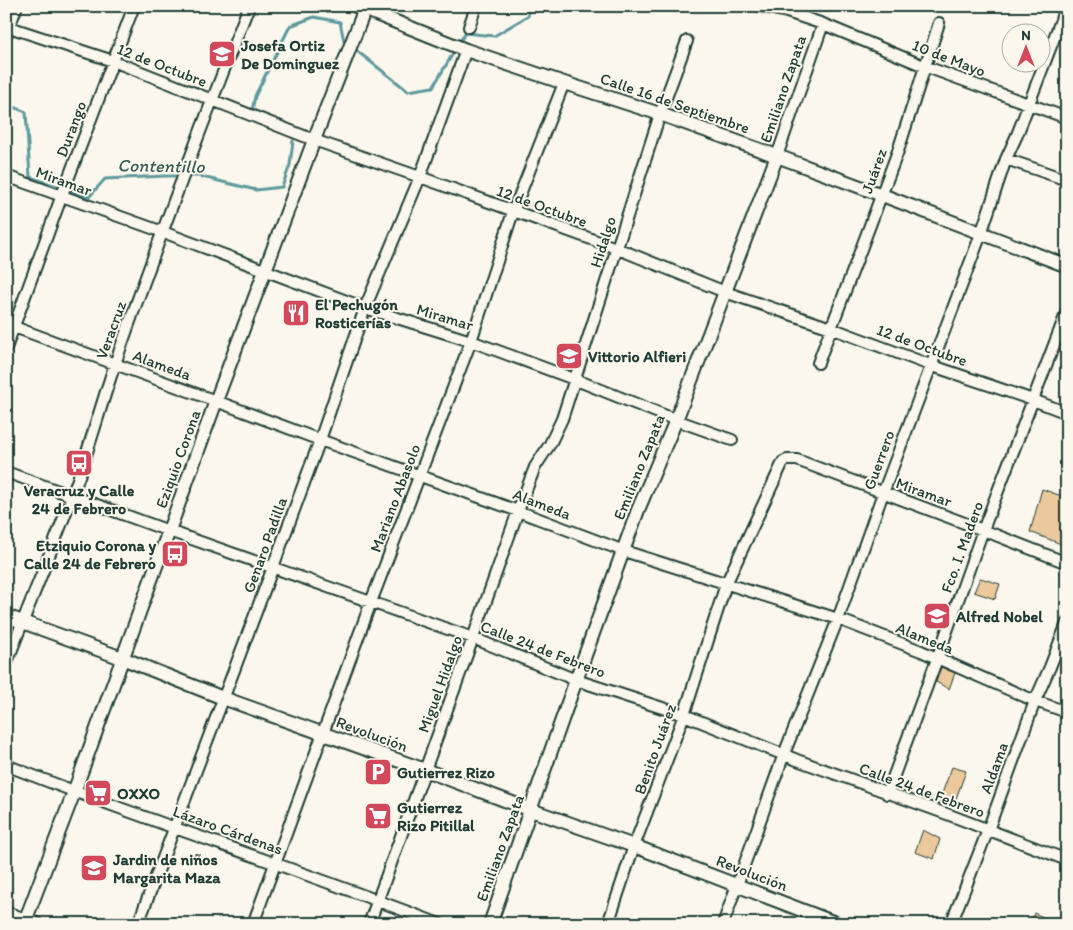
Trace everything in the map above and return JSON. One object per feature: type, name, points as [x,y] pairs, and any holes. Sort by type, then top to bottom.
[{"type":"street","points":[[7,29],[17,6]]},
{"type":"street","name":"Durango","points":[[6,348],[10,326],[62,196],[134,6]]},
{"type":"street","name":"Veracruz","points":[[6,666],[72,496],[115,364],[181,182],[249,6]]},
{"type":"street","points":[[469,27],[476,6]]},
{"type":"street","name":"10 de Mayo","points":[[758,6],[787,12],[823,24],[924,66],[1067,118]]},
{"type":"street","name":"Guerrero","points":[[723,924],[784,754],[838,620],[930,365],[981,234],[1006,159],[1017,136],[1065,6]]},
{"type":"street","name":"Eziquio Corona","points":[[28,922],[216,401],[355,35],[362,7]]},
{"type":"street","name":"Calle 16 de Septiembre","points":[[362,7],[466,50],[660,114],[777,156],[1067,266]]},
{"type":"street","name":"Juárez","points":[[818,363],[898,151],[939,23]]},
{"type":"street","name":"Emiliano Zapata","points":[[490,924],[638,510],[676,420],[777,156],[823,24]]},
{"type":"street","name":"12 de Octubre","points":[[7,29],[113,61],[314,140],[616,248],[725,292],[1067,413]]},
{"type":"street","name":"Hidalgo","points":[[518,510],[536,467],[562,419],[660,114],[687,41]]},
{"type":"street","name":"Genaro Padilla","points":[[138,924],[320,440],[365,308],[420,177],[466,50]]},
{"type":"street","name":"Mariano Abasolo","points":[[253,924],[371,602],[471,341],[513,212],[564,83]]},
{"type":"street","points":[[1006,159],[1067,180]]},
{"type":"street","name":"Miramar","points":[[6,176],[163,232],[365,308],[471,341],[732,440]]},
{"type":"street","name":"Fco. I. Madero","points":[[887,794],[1067,311]]},
{"type":"street","name":"Alameda","points":[[10,326],[320,440],[518,510],[624,551],[838,620],[938,659],[1034,701],[1067,712]]},
{"type":"street","name":"Miramar","points":[[726,584],[783,462],[787,460],[797,460],[1067,563]]},
{"type":"street","name":"Calle 24 de Febrero","points":[[6,472],[473,638],[576,680],[684,715],[887,794],[1067,860]]},
{"type":"street","name":"Miguel Hidalgo","points":[[369,924],[518,510]]},
{"type":"street","name":"Benito Juárez","points":[[608,924],[634,846],[684,715],[726,584]]},
{"type":"street","name":"Revolución","points":[[6,616],[122,658],[222,698],[634,846],[836,923]]},
{"type":"street","name":"Aldama","points":[[951,924],[988,830],[1034,701],[1067,623]]},
{"type":"street","name":"Lázaro Cárdenas","points":[[6,765],[74,792],[378,900],[439,924]]},
{"type":"street","points":[[6,913],[28,922]]},
{"type":"building","points":[[1042,489],[1067,498],[1067,543],[1061,544],[1030,532]]},
{"type":"building","points":[[980,578],[1000,584],[995,599],[974,592]]},
{"type":"building","points":[[941,667],[955,673],[949,689],[936,682]]},
{"type":"building","points":[[952,767],[966,771],[953,807],[939,801]]},
{"type":"building","points":[[923,830],[940,839],[934,859],[915,852]]},
{"type":"building","points":[[1034,913],[1059,924],[1030,924]]},
{"type":"waterway","name":"Contentillo","points":[[458,45],[465,33],[494,36],[528,16],[530,6]]},
{"type":"waterway","name":"Contentillo","points":[[256,112],[252,111],[255,96],[290,26],[314,17],[340,22],[344,41],[348,44]]},
{"type":"waterway","name":"Contentillo","points":[[353,48],[408,91],[433,87],[455,50]]},
{"type":"waterway","name":"Contentillo","points":[[6,104],[26,112],[30,177],[89,197],[105,179],[198,176],[256,190],[282,187],[290,165],[293,141]]},
{"type":"place","name":"Josefa Ortiz De Dominguez","points":[[222,54]]},
{"type":"place","name":"El Pechugón Rosticerías","points":[[296,313]]},
{"type":"place","name":"Vittorio Alfieri","points":[[569,356]]},
{"type":"place","name":"Veracruz y Calle 24 de Febrero","points":[[79,463]]},
{"type":"place","name":"Etziquio Corona y Calle 24 de Febrero","points":[[175,554]]},
{"type":"place","name":"Alfred Nobel","points":[[937,616]]},
{"type":"place","name":"Gutierrez Rizo","points":[[378,772]]},
{"type":"place","name":"OXXO","points":[[98,793]]},
{"type":"place","name":"Gutierrez Rizo Pitillal","points":[[378,816]]},
{"type":"place","name":"Jardin de niños Margarita Maza","points":[[94,868]]}]
